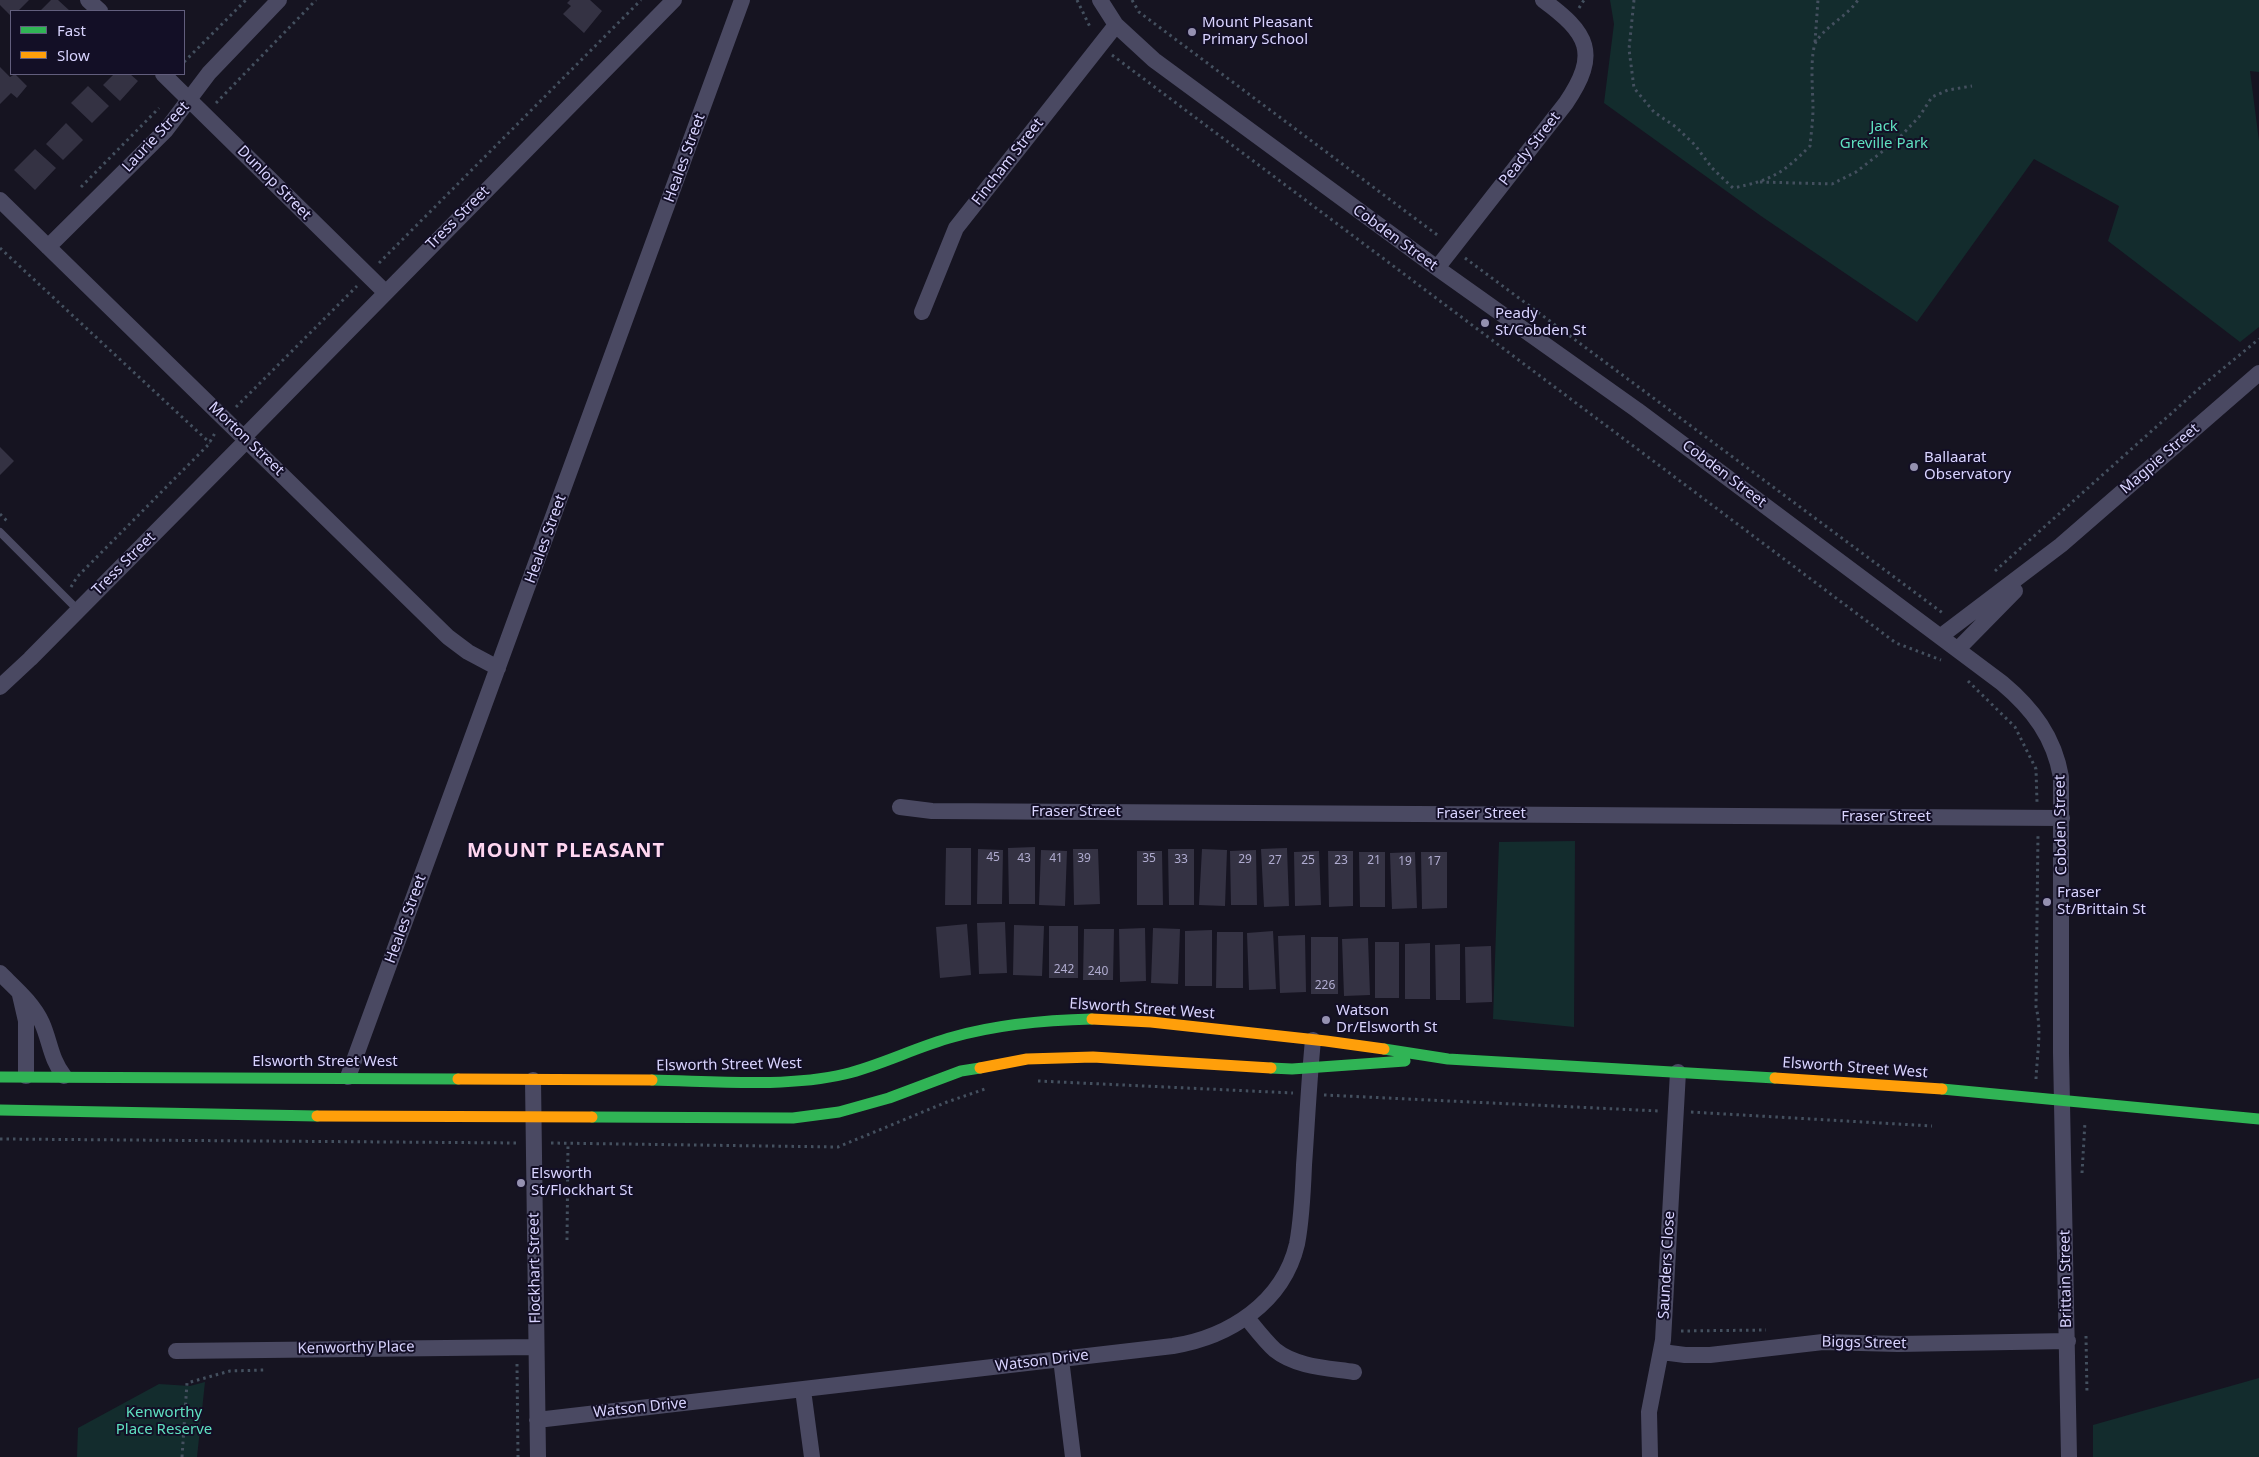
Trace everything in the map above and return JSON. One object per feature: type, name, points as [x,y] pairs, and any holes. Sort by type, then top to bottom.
[{"type":"street","points":[[88,0],[99,10]]},
{"type":"street","name":"Laurie Street","points":[[48,247],[166,130],[184,94],[209,73],[279,0]]},
{"type":"street","name":"Tress Street","points":[[0,686],[78,610],[385,292],[674,0]]},
{"type":"street","name":"Heales Street","points":[[348,1077],[742,0]]},
{"type":"street","name":"Cobden Street","points":[[1100,0],[1116,25],[1154,60],[1437,268],[1598,381],[1941,636],[2023,701],[2042,726],[2054,748],[2059,764],[2062,818],[2062,1101]]},
{"type":"street","name":"Peady Street","points":[[1437,268],[1566,103],[1579,82],[1584,68],[1585,51],[1582,38],[1570,20],[1543,0]]},
{"type":"street","name":"Fincham Street","points":[[922,312],[956,228],[1116,25]]},
{"type":"street","name":"Dunlop Street","points":[[164,75],[385,292]]},
{"type":"street","name":"Morton Street","points":[[0,200],[448,637],[468,652],[498,668]]},
{"type":"street","name":"Magpie Street","points":[[1941,636],[2061,545],[2259,373]]},
{"type":"street","name":"Magpie Street","points":[[1958,649],[2061,545]]},
{"type":"street","name":"Fraser Street","points":[[900,807],[932,811],[2062,818]]},
{"type":"street","points":[[0,973],[40,1018],[52,1058],[64,1076]]},
{"type":"street","points":[[16,989],[21,997],[25,1014],[26,1076]]},
{"type":"street","name":"Elsworth Street West","points":[[0,1077],[802,1080],[861,1069],[971,1032],[1017,1023],[1098,1019],[1151,1022],[1314,1040],[1448,1059],[1925,1087],[2062,1101],[2233,1115],[2259,1120]]},
{"type":"street","name":"Watson Drive","points":[[537,1420],[1185,1344],[1225,1331],[1246,1318],[1272,1294],[1287,1270],[1296,1246],[1301,1210],[1299,1095],[1311,1069],[1314,1040]]},
{"type":"street","name":"Elsworth Street West","points":[[0,1110],[395,1117],[765,1118],[818,1115],[871,1103],[961,1071],[1003,1062],[1046,1058],[1093,1058],[1260,1068],[1311,1069],[1448,1059]]},
{"type":"street","name":"Saunders Close","points":[[1652,1457],[1649,1412],[1662,1352],[1678,1072]]},
{"type":"street","name":"Flockhart Street","points":[[533,1080],[538,1457]]},
{"type":"street","name":"Brittain Street","points":[[2062,1101],[2069,1457]]},
{"type":"street","points":[[1246,1318],[1271,1345],[1287,1358],[1301,1363],[1354,1372]]},
{"type":"street","name":"Biggs Street","points":[[1662,1352],[1685,1355],[1710,1355],[1823,1342],[1898,1344],[2068,1341]]},
{"type":"street","name":"Kenworthy Place","points":[[176,1350],[536,1347]]},
{"type":"street","points":[[1061,1359],[1073,1457]]},
{"type":"street","points":[[803,1390],[812,1457]]},
{"type":"lane","points":[[0,532],[78,610]]},
{"type":"path","points":[[185,61],[246,0]]},
{"type":"path","points":[[205,114],[316,0]]},
{"type":"path","points":[[66,598],[77,577],[210,443],[217,428],[642,0]]},
{"type":"path","points":[[1077,0],[1093,33],[1113,56],[1896,643],[1948,664]]},
{"type":"path","points":[[1132,0],[1139,12],[1946,616],[1952,610]]},
{"type":"path","points":[[1634,0],[1629,50],[1634,88],[1654,112],[1676,127],[1695,145],[1712,168],[1733,188],[1760,182],[1787,169],[1810,146],[1813,108],[1812,73],[1818,0]]},
{"type":"path","points":[[1815,42],[1829,26],[1850,12],[1858,0]]},
{"type":"path","points":[[1760,182],[1832,184],[1856,172],[1896,141],[1919,117],[1932,97],[1948,90],[1972,86]]},
{"type":"path","points":[[76,193],[184,94]]},
{"type":"path","points":[[0,248],[210,443]]},
{"type":"path","points":[[1994,572],[2203,385],[2259,338]]},
{"type":"path","points":[[1967,680],[2015,727],[2036,769],[2038,818],[2036,1007],[2039,1017],[2039,1058],[2035,1098]]},
{"type":"path","points":[[1032,1080],[1932,1126]]},
{"type":"path","points":[[0,1138],[568,1143],[838,1148],[946,1102],[994,1086]]},
{"type":"path","points":[[567,1240],[568,1143]]},
{"type":"path","points":[[2087,1339],[2087,1395]]},
{"type":"path","points":[[517,1363],[518,1457]]},
{"type":"path","points":[[182,1457],[187,1383],[230,1371],[265,1370]]},
{"type":"green space","name":"Jack Greville Park","points":[[1610,0],[2259,0],[2259,72],[2250,71],[2259,141],[2259,327],[2240,342],[2108,241],[2119,206],[2034,159],[1917,322],[1761,216],[1604,103],[1614,24]]},
{"type":"green space","points":[[1575,841],[1574,1027],[1493,1019],[1499,842]]},
{"type":"green space","points":[[2259,1378],[2259,1457],[2093,1457],[2093,1425]]},
{"type":"green space","name":"Kenworthy Place Reserve","points":[[205,1382],[197,1457],[77,1457],[78,1428],[159,1384],[190,1386]]},
{"type":"building","points":[[0,0],[29,0],[19,10],[10,10],[10,15],[0,5]]},
{"type":"building","points":[[51,0],[58,0],[69,10],[41,10]]},
{"type":"building","points":[[570,0],[590,0],[602,11],[584,33],[563,14],[571,6],[567,3]]},
{"type":"building","points":[[0,67],[10,77],[16,75],[27,86],[17,98],[11,93],[0,104]]},
{"type":"building","points":[[113,75],[131,75],[138,81],[120,101],[103,85]]},
{"type":"building","points":[[88,86],[109,106],[92,123],[71,103]]},
{"type":"building","points":[[66,123],[83,140],[63,160],[46,144]]},
{"type":"building","points":[[35,149],[56,168],[35,190],[14,170]]},
{"type":"building","points":[[0,447],[14,461],[0,475]]},
{"type":"building","points":[[1035,847],[1035,904],[1009,904],[1008,848]]},
{"type":"building","points":[[946,848],[971,848],[971,905],[945,905]]},
{"type":"building","points":[[1287,848],[1289,906],[1264,907],[1261,849]]},
{"type":"building","points":[[978,849],[1003,850],[1002,904],[977,904]]},
{"type":"building","points":[[1073,849],[1098,849],[1100,904],[1074,905]]},
{"type":"building","points":[[1168,849],[1194,849],[1194,905],[1169,905]]},
{"type":"building","points":[[1202,849],[1227,850],[1225,906],[1199,905]]},
{"type":"building","points":[[1041,850],[1067,851],[1065,906],[1039,905]]},
{"type":"building","points":[[1256,850],[1257,905],[1231,905],[1230,851]]},
{"type":"building","points":[[1137,851],[1162,851],[1163,905],[1137,905]]},
{"type":"building","points":[[1319,851],[1321,905],[1295,906],[1294,852]]},
{"type":"building","points":[[1328,851],[1353,851],[1353,906],[1329,907]]},
{"type":"building","points":[[1359,852],[1385,852],[1385,907],[1360,907]]},
{"type":"building","points":[[1415,852],[1417,908],[1392,909],[1390,853]]},
{"type":"building","points":[[1421,852],[1447,852],[1447,908],[1422,909]]},
{"type":"building","points":[[1005,922],[1007,973],[979,974],[977,923]]},
{"type":"building","points":[[967,924],[971,975],[940,978],[936,927]]},
{"type":"building","points":[[1014,925],[1044,926],[1042,976],[1013,975]]},
{"type":"building","points":[[1049,926],[1078,926],[1078,978],[1049,978]]},
{"type":"building","points":[[1145,928],[1146,981],[1120,982],[1119,929]]},
{"type":"building","points":[[1153,928],[1180,929],[1178,984],[1151,983]]},
{"type":"building","points":[[1084,929],[1114,929],[1113,980],[1083,980]]},
{"type":"building","points":[[1212,930],[1212,986],[1185,986],[1185,931]]},
{"type":"building","points":[[1273,931],[1276,989],[1249,990],[1247,933]]},
{"type":"building","points":[[1217,932],[1243,932],[1243,988],[1216,988]]},
{"type":"building","points":[[1305,935],[1306,992],[1280,993],[1278,936]]},
{"type":"building","points":[[1311,937],[1338,937],[1338,994],[1311,994]]},
{"type":"building","points":[[1368,938],[1370,995],[1344,996],[1342,939]]},
{"type":"building","points":[[1375,942],[1399,942],[1399,998],[1375,998]]},
{"type":"building","points":[[1430,943],[1430,999],[1405,999],[1405,944]]},
{"type":"building","points":[[1460,944],[1460,1000],[1436,1000],[1435,945]]},
{"type":"building","points":[[1491,946],[1492,1002],[1466,1003],[1465,947]]},
{"type":"traffic: fast","points":[[652,1080],[749,1083],[822,1078],[859,1070],[939,1041],[988,1029],[1057,1020],[1092,1019]]},
{"type":"traffic: fast","points":[[1384,1049],[1448,1059],[1775,1078]]},
{"type":"traffic: fast","points":[[1271,1068],[1292,1069],[1405,1061]]},
{"type":"traffic: fast","points":[[592,1117],[793,1118],[839,1112],[889,1098],[961,1071],[980,1068]]},
{"type":"traffic: fast","points":[[0,1077],[458,1079]]},
{"type":"traffic: fast","points":[[1942,1089],[2259,1119]]},
{"type":"traffic: fast","points":[[0,1110],[317,1116]]},
{"type":"traffic: slow","points":[[1092,1019],[1151,1022],[1384,1049]]},
{"type":"traffic: slow","points":[[980,1068],[1027,1059],[1093,1057],[1271,1068]]},
{"type":"traffic: slow","points":[[1775,1078],[1942,1089]]},
{"type":"traffic: slow","points":[[458,1079],[652,1080]]},
{"type":"traffic: slow","points":[[317,1116],[592,1117]]},
{"type":"place","name":"Mount Pleasant Primary School","points":[[1192,32]]},
{"type":"place","name":"Peady St/Cobden St","points":[[1485,323]]},
{"type":"place","name":"Ballaarat Observatory","points":[[1914,467]]},
{"type":"place","name":"Fraser St/Brittain St","points":[[2047,902]]},
{"type":"place","name":"Watson Dr/Elsworth St","points":[[1326,1020]]},
{"type":"place","name":"Elsworth St/Flockhart St","points":[[521,1183]]},
{"type":"district","name":"MOUNT PLEASANT","points":[[566,851]]}]
